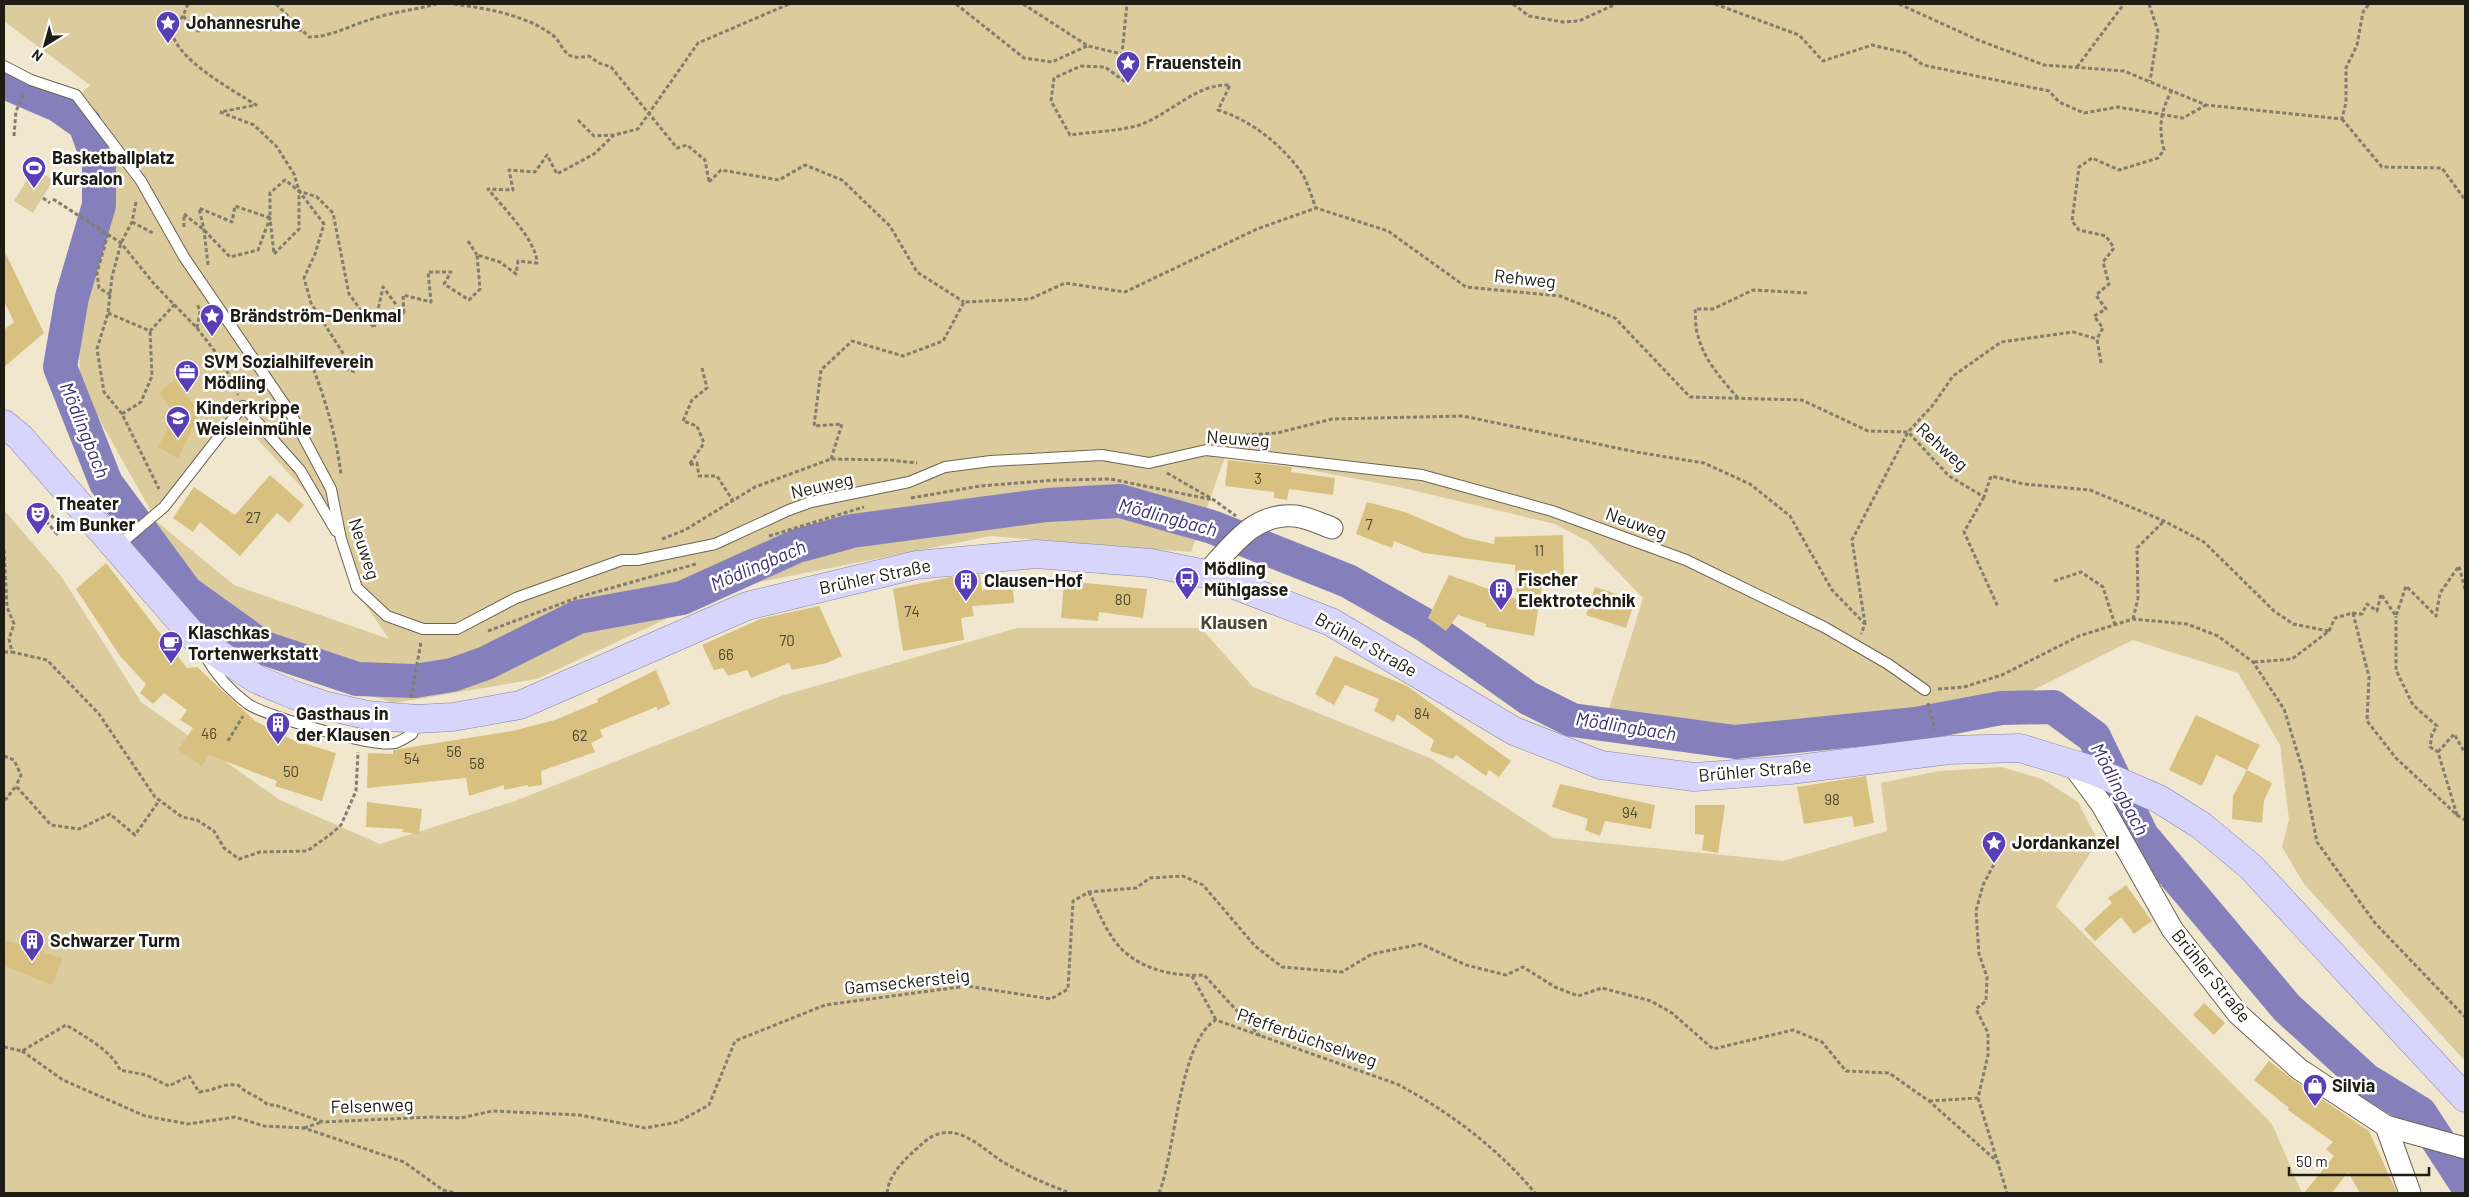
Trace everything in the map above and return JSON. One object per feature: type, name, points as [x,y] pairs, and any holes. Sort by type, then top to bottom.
[{"type":"main road","name":"Brühler Straße","points":[[4,424],[20,437],[196,639],[256,679],[294,696],[367,715],[413,712],[489,712],[520,705],[747,606],[916,565],[1036,554],[1151,563],[1206,574],[1330,622],[1514,731],[1601,765],[1694,777],[1790,770],[1949,750],[2020,748],[2082,767],[2159,799],[2202,826],[2251,867],[2465,1098]]},
{"type":"street","points":[[1206,574],[1249,528],[1271,517],[1296,516],[1332,528]]},
{"type":"street","name":"Brühler Straße","points":[[2082,767],[2125,848],[2172,928],[2238,1014],[2298,1069],[2386,1126],[2462,1147]]},
{"type":"street","points":[[2386,1126],[2410,1193]]},
{"type":"lane","name":"Neuweg","points":[[4,66],[30,80],[76,95],[141,181],[184,257],[291,414],[331,489],[341,539],[357,588],[387,616],[423,629],[457,629],[516,598],[622,560],[638,560],[715,544],[811,502],[909,482],[945,467],[991,461],[1102,455],[1149,464],[1206,450],[1422,475],[1552,511],[1686,560],[1824,627],[1925,690]]},
{"type":"lane","points":[[125,540],[164,507],[243,406],[300,470],[341,539]]},
{"type":"lane","points":[[196,639],[213,670],[250,705],[287,720],[359,739],[394,744],[412,734],[413,712]]},
{"type":"path","points":[[188,4],[183,16],[172,30],[173,40],[182,52],[225,86],[256,105],[220,112],[254,125],[277,147],[294,174],[300,191],[324,224],[315,254],[304,278],[311,303],[355,372],[308,356],[321,386],[337,439],[342,484],[331,489]]},
{"type":"path","points":[[276,4],[309,37],[320,37],[374,18],[410,12],[436,4]]},
{"type":"path","points":[[454,4],[510,15],[538,26],[555,37],[566,54],[575,58],[589,56],[599,63],[611,67],[678,148],[687,145],[705,160],[709,182],[721,170],[779,180],[805,165],[842,180],[890,226],[917,272],[964,302],[1030,299],[1065,283],[1124,292],[1257,229],[1316,208],[1300,170],[1267,136],[1237,116],[1218,110],[1230,85],[1218,84],[1198,92],[1171,110],[1136,126],[1070,135],[1051,101],[1054,78],[1080,66],[1105,67],[1124,81],[1122,54],[1127,4]]},
{"type":"path","points":[[578,120],[594,136],[614,135],[638,129],[698,43],[789,4]]},
{"type":"path","points":[[956,4],[1024,58],[1052,62],[1088,46]]},
{"type":"path","points":[[1023,4],[1088,46],[1122,54]]},
{"type":"path","points":[[1513,4],[1529,16],[1563,22],[1579,21],[1616,4]]},
{"type":"path","points":[[1715,4],[1799,35],[1823,61],[1872,45],[1906,53],[1923,65],[2049,91],[2059,102],[2084,113],[2118,107],[2183,118],[2206,105]]},
{"type":"path","points":[[1898,4],[1978,40],[2044,65],[2124,71],[2206,105],[2342,119],[2382,167],[2442,168],[2465,200]]},
{"type":"path","points":[[2077,67],[2124,4]]},
{"type":"path","points":[[2148,4],[2158,31],[2150,81]]},
{"type":"path","points":[[2342,119],[2346,102],[2346,68],[2357,45],[2363,12],[2369,4]]},
{"type":"path","points":[[183,16],[198,31],[246,18],[252,25],[267,30],[277,24],[302,31]]},
{"type":"path","points":[[14,136],[16,111],[30,80]]},
{"type":"path","points":[[2101,363],[2097,339],[2103,328],[2094,316],[2106,309],[2096,295],[2109,284],[2103,262],[2114,248],[2106,236],[2079,230],[2072,221],[2079,167],[2092,158],[2119,170],[2158,158],[2164,150],[2159,133],[2161,115],[2172,90]]},
{"type":"path","points":[[477,255],[500,262],[516,274],[518,262],[537,263],[537,254],[526,237],[488,189],[513,190],[509,170],[535,172],[547,155],[557,174],[594,154],[614,135]]},
{"type":"path","points":[[300,191],[299,229],[274,254],[270,218],[270,193],[285,180],[300,191],[317,197],[333,213],[349,294],[374,328],[382,287],[404,316],[402,295],[431,302],[428,272],[450,272],[444,284],[469,300],[480,289],[477,255],[468,241]]},
{"type":"path","points":[[141,181],[132,222],[122,243],[112,277],[108,313],[97,349],[104,392],[122,414],[159,487],[164,507]]},
{"type":"path","points":[[43,198],[122,243],[155,285],[197,328],[223,362],[243,406]]},
{"type":"path","points":[[204,230],[199,208],[232,222],[235,206],[270,218]]},
{"type":"path","name":"Rehweg","points":[[1316,208],[1388,231],[1466,286],[1560,296],[1614,318],[1690,397],[1802,400],[1868,431],[1908,432],[1949,476],[1984,497],[1991,476],[2024,484],[2090,490],[2164,521],[2204,542],[2274,611],[2293,624],[2329,631]]},
{"type":"path","points":[[184,257],[184,214],[204,230],[230,257],[258,250],[270,218]]},
{"type":"path","points":[[108,234],[97,273],[98,288],[111,295]]},
{"type":"path","points":[[1738,398],[1717,373],[1702,347],[1697,335],[1695,309],[1713,309],[1753,290],[1807,293]]},
{"type":"path","points":[[831,459],[842,424],[814,426],[821,370],[852,341],[903,356],[943,341],[964,302]]},
{"type":"path","points":[[122,414],[141,402],[152,376],[150,331],[175,304]]},
{"type":"path","points":[[108,313],[150,331]]},
{"type":"path","points":[[1856,646],[1865,624],[1852,540],[1908,432],[1933,405],[1953,376],[2001,342],[2074,332],[2097,339]]},
{"type":"path","points":[[702,368],[707,388],[692,400],[683,421],[697,426],[704,443],[689,465],[697,463],[699,476],[717,476],[733,501]]},
{"type":"path","points":[[1206,450],[1230,436],[1277,433],[1332,419],[1463,416],[1636,452],[1704,464],[1750,484],[1790,516],[1832,590],[1865,624]]},
{"type":"path","points":[[653,542],[684,530],[755,487],[831,459],[890,460],[945,467]]},
{"type":"path","points":[[1149,464],[1214,500],[1249,528]]},
{"type":"path","points":[[904,499],[980,486],[1057,480],[1110,479],[1214,500]]},
{"type":"path","points":[[1984,497],[1964,532],[1998,607]]},
{"type":"path","points":[[760,540],[820,519],[868,506]]},
{"type":"path","points":[[47,510],[63,529],[57,534],[42,515],[47,510]]},
{"type":"path","points":[[2133,619],[2138,598],[2137,548],[2164,521]]},
{"type":"path","points":[[4,550],[5,607],[14,624],[9,639],[12,652]]},
{"type":"path","points":[[486,632],[579,597],[705,562]]},
{"type":"path","points":[[2457,815],[2438,752],[2430,747],[2432,734],[2437,726],[2413,705],[2396,670],[2396,616],[2406,586],[2436,616],[2440,593],[2458,566],[2465,589]]},
{"type":"path","points":[[645,572],[648,578]]},
{"type":"path","points":[[2054,581],[2080,572],[2103,587],[2114,625]]},
{"type":"path","points":[[2253,662],[2292,659],[2329,631],[2335,618],[2353,613],[2362,614],[2367,604],[2377,611],[2381,594],[2396,616]]},
{"type":"path","points":[[2353,613],[2369,677],[2367,721],[2396,758],[2457,815],[2465,820]]},
{"type":"path","points":[[1925,690],[1964,687],[2002,676],[2079,636],[2133,619],[2187,624],[2218,636],[2253,662],[2284,709],[2303,771],[2317,842],[2375,923],[2465,1016]]},
{"type":"path","points":[[413,712],[423,629]]},
{"type":"path","points":[[422,640],[431,641]]},
{"type":"path","points":[[4,652],[48,660],[100,714],[155,797],[182,817],[197,820],[214,832],[224,848],[239,858],[260,852],[307,851],[341,825],[352,804],[356,791],[359,739]]},
{"type":"path","points":[[228,741],[250,705]]},
{"type":"path","points":[[1930,710],[1938,737]]},
{"type":"path","points":[[2438,752],[2454,734],[2465,753]]},
{"type":"path","points":[[4,756],[14,760],[21,775],[16,786],[4,799]]},
{"type":"path","points":[[16,786],[51,825],[79,829],[110,814],[136,835],[159,801]]},
{"type":"path","points":[[1994,864],[1983,885],[1976,911],[1979,954],[1987,977],[1986,1001],[1976,1009],[1988,1033],[1988,1055],[1978,1098],[2000,1164],[2007,1193]]},
{"type":"path","points":[[1262,1037],[1204,976],[1170,974],[1135,961],[1114,940],[1089,892],[1136,888],[1150,878],[1183,876],[1203,885],[1255,946],[1282,967],[1342,972],[1372,954],[1422,944],[1466,965],[1506,975],[1523,967],[1555,987],[1578,996],[1602,988],[1651,1001],[1672,1013],[1713,1049],[1793,1030],[1822,1042],[1846,1071],[1889,1073],[1929,1101],[2000,1164]]},
{"type":"path","name":"Gamseckersteig","points":[[432,1117],[461,1118],[492,1111],[579,1115],[645,1128],[678,1122],[709,1105],[735,1041],[824,1005],[967,986],[1051,999],[1068,989],[1073,902],[1089,892]]},
{"type":"path","points":[[1192,976],[1216,1020]]},
{"type":"path","name":"Pfefferbüchselweg","points":[[1159,1193],[1164,1182],[1171,1138],[1189,1065],[1198,1040],[1207,1025],[1216,1020],[1396,1084],[1418,1095],[1494,1152],[1523,1178],[1535,1193]]},
{"type":"path","name":"Felsenweg","points":[[22,1051],[66,1026],[86,1036],[117,1062],[120,1070],[146,1075],[169,1086],[189,1076],[199,1092],[210,1091],[219,1085],[238,1085],[246,1093],[260,1098],[268,1105],[275,1105],[323,1122],[432,1117]]},
{"type":"path","points":[[4,1047],[22,1051],[63,1080],[145,1116],[188,1124],[236,1117],[264,1126],[304,1128],[404,1162],[443,1190],[456,1193]]},
{"type":"path","points":[[1929,1101],[1978,1098]]},
{"type":"path","points":[[304,1128],[323,1122]]},
{"type":"path","points":[[887,1193],[892,1178],[907,1157],[929,1138],[939,1133],[949,1133],[960,1134],[1004,1162],[1070,1193]]},
{"type":"shaded area","points":[[4,4],[2465,4],[2465,1061],[2304,884],[2282,847],[2289,820],[2280,745],[2238,673],[2133,640],[1966,724],[1722,749],[1600,738],[1643,598],[1589,542],[1555,524],[1399,487],[1226,454],[1191,552],[991,536],[735,587],[537,679],[394,703],[303,673],[192,607],[138,542],[156,520],[80,385],[79,331],[106,208],[63,112],[90,85],[5,22]],"holes":[[[238,418],[314,501],[337,541],[354,588],[389,639],[234,585],[156,521]]]},
{"type":"shaded area","name":"Basketballplatz Kursalon","points":[[34,168],[53,180],[33,213],[14,201]]},
{"type":"shaded area","points":[[4,510],[61,576],[141,702],[280,800],[380,844],[515,801],[781,696],[1017,628],[1201,628],[1253,687],[1430,758],[1553,838],[1783,861],[1887,831],[1881,783],[1938,771],[2002,767],[2042,779],[2078,802],[2098,841],[2056,906],[2272,1124],[2302,1193],[4,1193]]},
{"type":"building","points":[[4,250],[44,333],[4,367],[4,330],[14,322],[4,301]]},
{"type":"building","points":[[174,380],[200,413],[178,458],[158,447],[175,414],[159,393]]},
{"type":"building","points":[[1228,460],[1292,467],[1291,472],[1335,478],[1333,495],[1289,489],[1287,500],[1274,498],[1274,492],[1225,486]]},
{"type":"building","points":[[270,475],[304,505],[289,523],[277,513],[240,556],[200,522],[193,532],[173,518],[194,487],[235,515]]},
{"type":"building","points":[[1367,502],[1405,512],[1466,538],[1494,544],[1495,537],[1563,535],[1564,580],[1543,580],[1534,636],[1486,627],[1486,624],[1458,615],[1446,631],[1428,618],[1449,575],[1517,599],[1515,565],[1424,553],[1394,541],[1392,548],[1356,534]]},
{"type":"building","points":[[106,563],[187,668],[197,667],[255,721],[293,740],[336,753],[322,801],[275,786],[277,781],[209,755],[202,766],[178,750],[193,728],[180,720],[187,710],[164,693],[153,704],[140,693],[146,684],[120,656],[76,589]]},
{"type":"building","points":[[980,575],[982,590],[1013,589],[1014,603],[972,606],[974,616],[961,618],[964,640],[903,651],[893,589],[951,577]]},
{"type":"building","points":[[1064,581],[1147,589],[1143,618],[1099,612],[1098,621],[1061,618]]},
{"type":"building","points":[[1595,587],[1635,600],[1626,628],[1586,615]]},
{"type":"building","points":[[819,606],[842,656],[827,663],[792,670],[789,663],[751,678],[747,670],[728,676],[723,668],[714,670],[702,645],[760,619]]},
{"type":"building","points":[[1335,656],[1407,686],[1511,761],[1499,777],[1489,770],[1486,776],[1456,755],[1453,759],[1430,751],[1434,740],[1397,714],[1394,722],[1374,711],[1379,699],[1345,685],[1334,705],[1315,694]]},
{"type":"building","points":[[656,670],[670,704],[658,710],[656,707],[600,730],[603,737],[591,743],[595,752],[541,771],[542,785],[528,787],[528,785],[504,790],[504,785],[469,796],[466,778],[367,788],[368,753],[393,754],[393,750],[512,731],[555,720],[598,702],[597,699]]},
{"type":"building","points":[[2196,715],[2260,745],[2247,770],[2216,755],[2202,786],[2169,770]]},
{"type":"building","points":[[2247,770],[2272,783],[2264,801],[2262,823],[2232,819],[2233,796]]},
{"type":"building","points":[[1866,776],[1874,823],[1854,827],[1852,816],[1804,824],[1797,787]]},
{"type":"building","points":[[1560,784],[1655,805],[1651,829],[1605,821],[1600,836],[1585,830],[1588,819],[1552,807]]},
{"type":"building","points":[[367,802],[422,809],[419,834],[402,832],[403,829],[366,827]]},
{"type":"building","points":[[1695,805],[1725,805],[1718,853],[1702,850],[1704,835],[1695,834]]},
{"type":"building","points":[[2126,885],[2152,921],[2134,934],[2121,917],[2095,941],[2084,929],[2112,903],[2108,898]]},
{"type":"building","name":"Schwarzer Turm","points":[[6,941],[24,945],[31,942],[40,946],[45,953],[63,958],[52,985],[4,966]]},
{"type":"building","points":[[2204,1003],[2225,1023],[2214,1035],[2193,1015]]},
{"type":"building","points":[[2269,1061],[2292,1079],[2369,1131],[2397,1193],[2360,1193],[2348,1172],[2332,1193],[2304,1193],[2334,1156],[2326,1149],[2333,1142],[2288,1110],[2289,1108],[2254,1080]]},
{"type":"waterway","name":"Mödlingbach","points":[[4,82],[58,105],[85,124],[99,163],[99,205],[72,297],[60,367],[106,483],[186,592],[264,648],[357,679],[415,681],[452,675],[486,663],[578,617],[682,598],[797,546],[852,531],[1047,505],[1120,501],[1212,527],[1348,581],[1425,625],[1528,698],[1572,720],[1735,742],[1916,724],[2001,708],[2053,707],[2094,737],[2142,836],[2287,1008],[2366,1080],[2420,1113],[2465,1182]]},
{"type":"place","name":"Johannesruhe","points":[[168,44]]},
{"type":"place","name":"Frauenstein","points":[[1128,84]]},
{"type":"place","name":"Basketballplatz Kursalon","points":[[34,189]]},
{"type":"place","name":"Brändström-Denkmal","points":[[212,337]]},
{"type":"place","name":"SVM Sozialhilfeverein Mödling","points":[[187,393]]},
{"type":"place","name":"Kinderkrippe Weisleinmühle","points":[[178,439]]},
{"type":"place","name":"Theater im Bunker","points":[[38,535]]},
{"type":"place","name":"Mödling Mühlgasse","points":[[1187,600]]},
{"type":"place","name":"Clausen-Hof","points":[[966,602]]},
{"type":"place","name":"Fischer Elektrotechnik","points":[[1501,611]]},
{"type":"place","name":"Klaschkas Tortenwerkstatt","points":[[171,664]]},
{"type":"place","name":"Gasthaus in der Klausen","points":[[278,745]]},
{"type":"place","name":"Jordankanzel","points":[[1994,864]]},
{"type":"place","name":"Schwarzer Turm","points":[[32,962]]},
{"type":"place","name":"Silvia","points":[[2315,1107]]},
{"type":"district","name":"Klausen","points":[[1234,622]]}]
